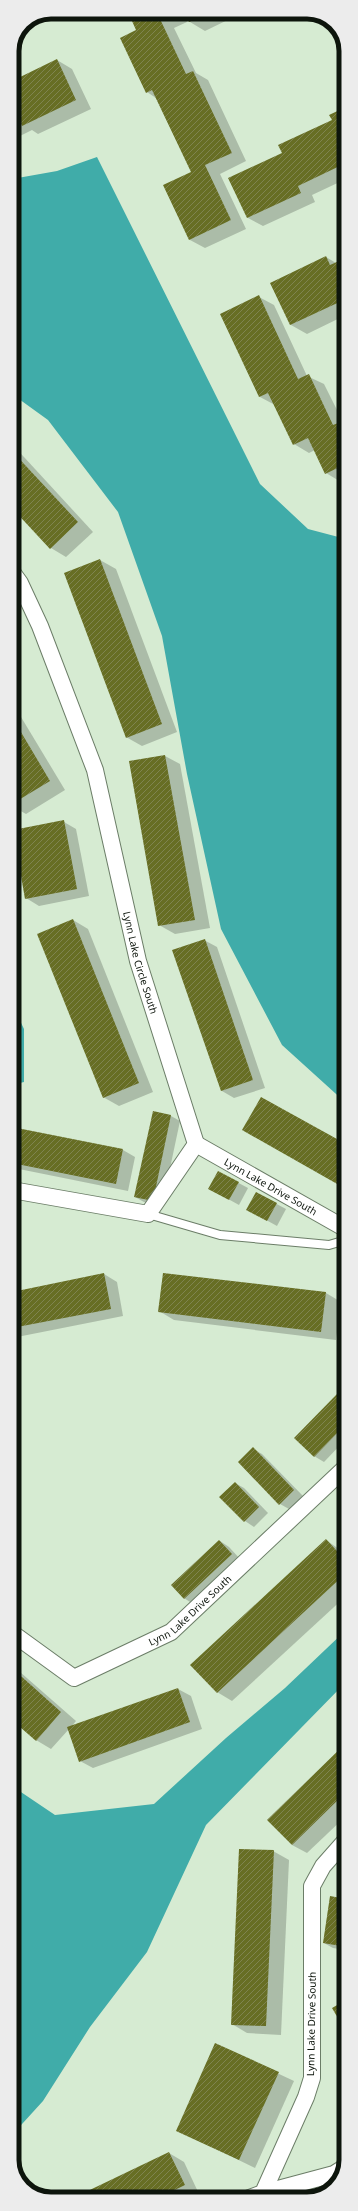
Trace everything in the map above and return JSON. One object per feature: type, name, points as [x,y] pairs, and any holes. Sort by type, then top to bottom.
[{"type":"street","name":"Lynn Lake Circle South","points":[[19,582],[40,626],[95,770],[138,961],[196,1144]]},
{"type":"street","points":[[19,1191],[148,1214],[196,1144]]},
{"type":"street","name":"Lynn Lake Drive South","points":[[196,1144],[339,1234]]},
{"type":"street","name":"Lynn Lake Drive South","points":[[19,1638],[74,1678],[171,1632],[339,1474]]},
{"type":"street","name":"Lynn Lake Drive South","points":[[263,2192],[306,2097],[312,2078],[312,1886],[323,1866],[339,1848]]},
{"type":"street","points":[[267,2192],[336,2173]]},
{"type":"lane","points":[[148,1214],[220,1235],[329,1245],[339,1241]]},
{"type":"water","points":[[97,157],[260,484],[308,529],[339,537],[339,1097],[282,1045],[221,929],[187,774],[162,636],[118,512],[48,420],[19,399],[19,178],[57,171]]},
{"type":"water","points":[[19,1019],[24,1029],[24,1082],[19,1083]]},
{"type":"water","points":[[339,1637],[339,1689],[206,1825],[147,1952],[90,2027],[43,2101],[19,2127],[19,1791],[55,1815],[154,1804],[226,1738],[285,1688]]},
{"type":"building","points":[[131,19],[160,19],[186,74],[193,71],[232,153],[205,165],[231,220],[189,240],[163,185],[191,172],[152,90],[146,93],[120,38],[136,30]]},
{"type":"building","points":[[188,19],[196,19],[189,22]]},
{"type":"building","points":[[57,59],[76,100],[22,126],[19,121],[19,78]]},
{"type":"building","points":[[339,110],[339,166],[298,186],[301,193],[247,218],[228,178],[282,153],[278,145],[332,120],[329,115]]},
{"type":"building","points":[[326,256],[330,265],[339,261],[339,302],[290,325],[270,283]]},
{"type":"building","points":[[259,295],[298,379],[309,374],[333,425],[339,423],[339,467],[325,474],[308,438],[293,445],[268,393],[259,397],[220,314]]},
{"type":"building","points":[[19,459],[78,522],[50,549],[19,516]]},
{"type":"building","points":[[100,559],[162,724],[126,738],[64,573]]},
{"type":"building","points":[[19,729],[50,781],[19,800]]},
{"type":"building","points":[[165,755],[195,920],[158,926],[129,761]]},
{"type":"building","points":[[64,820],[77,889],[25,899],[19,864],[19,829]]},
{"type":"building","points":[[73,919],[139,1083],[103,1098],[37,934]]},
{"type":"building","points":[[205,939],[253,1080],[221,1091],[172,950]]},
{"type":"building","points":[[261,1097],[339,1140],[339,1185],[242,1130]]},
{"type":"building","points":[[153,1111],[171,1115],[153,1201],[134,1197]]},
{"type":"building","points":[[19,1128],[123,1149],[116,1184],[19,1164]]},
{"type":"building","points":[[218,1171],[239,1182],[229,1200],[208,1189]]},
{"type":"building","points":[[256,1192],[277,1203],[267,1221],[246,1210]]},
{"type":"building","points":[[104,1273],[111,1309],[19,1327],[19,1291]]},
{"type":"building","points":[[163,1273],[326,1292],[321,1332],[158,1312]]},
{"type":"building","points":[[339,1392],[339,1431],[314,1457],[294,1438]]},
{"type":"building","points":[[253,1447],[294,1490],[279,1505],[238,1462]]},
{"type":"building","points":[[235,1482],[259,1507],[244,1522],[219,1497]]},
{"type":"building","points":[[326,1539],[339,1553],[339,1580],[217,1693],[190,1665]]},
{"type":"building","points":[[219,1540],[232,1554],[184,1599],[171,1585]]},
{"type":"building","points":[[19,1674],[61,1712],[36,1741],[19,1726]]},
{"type":"building","points":[[178,1688],[190,1722],[79,1762],[67,1727]]},
{"type":"building","points":[[339,1750],[339,1799],[292,1845],[267,1820]]},
{"type":"building","points":[[239,1849],[274,1850],[266,2026],[231,2025]]},
{"type":"building","points":[[330,1896],[339,1898],[339,1946],[323,1943]]},
{"type":"building","points":[[339,2004],[339,2020],[332,2008]]},
{"type":"building","points":[[215,2043],[279,2072],[239,2160],[176,2131]]},
{"type":"building","points":[[169,2152],[185,2185],[170,2192],[86,2192]]}]
